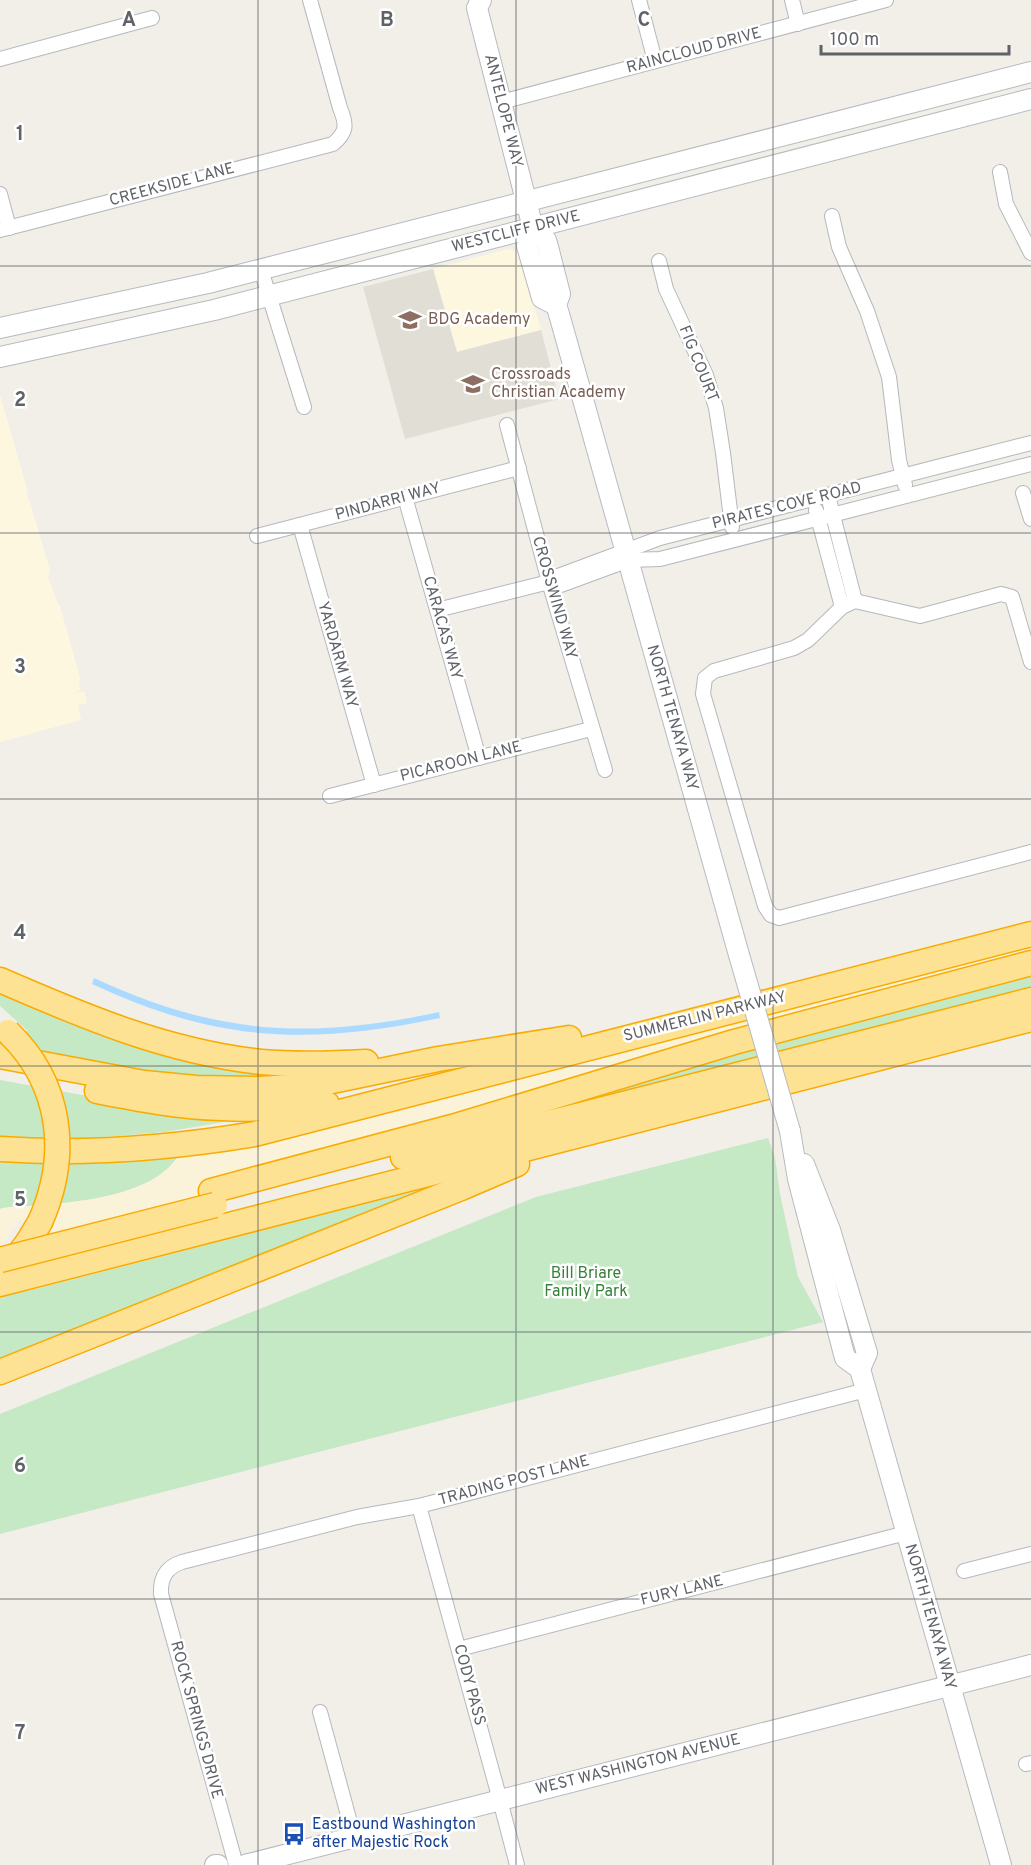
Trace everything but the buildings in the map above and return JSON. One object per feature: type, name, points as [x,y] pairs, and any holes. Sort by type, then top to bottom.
[{"type":"highway","name":"SUMMERLIN PARKWAY","points":[[379,1101],[1031,934]]},
{"type":"highway","points":[[0,1260],[734,1042],[1031,963]]},
{"type":"highway","points":[[0,980],[121,1030],[180,1048],[220,1056],[306,1065],[438,1059]]},
{"type":"highway","points":[[0,1244],[403,1157],[576,1116],[1031,1000]]},
{"type":"highway","points":[[0,1056],[132,1081],[190,1088],[232,1090],[308,1086],[438,1059],[714,1015]]},
{"type":"highway","points":[[0,1284],[1031,1019]]},
{"type":"highway","points":[[0,1277],[28,1242],[40,1222],[50,1198],[57,1170],[58,1140],[49,1094],[38,1071],[23,1048],[3,1029]]},
{"type":"highway","points":[[0,1073],[188,1106],[266,1108],[379,1101]]},
{"type":"highway","points":[[0,1149],[96,1150],[187,1144],[255,1134],[379,1101]]},
{"type":"highway","points":[[0,1372],[461,1188],[585,1134]]},
{"type":"main road","name":"ANTELOPE WAY","points":[[475,3],[529,215]]},
{"type":"main road","name":"WESTCLIFF DRIVE","points":[[3,357],[182,318],[268,296],[529,215],[1031,72]]},
{"type":"main road","name":"WESTCLIFF DRIVE","points":[[0,329],[261,270],[529,215],[1031,99]]},
{"type":"main road","name":"NORTH TENAYA WAY","points":[[529,215],[546,240],[560,294],[556,305],[803,1177],[830,1230],[847,1286],[863,1361],[866,1390],[1001,1865]]},
{"type":"main road","points":[[0,329],[3,357]]},
{"type":"main road","name":"NORTH TENAYA WAY","points":[[803,1177],[805,1206],[826,1293],[837,1296],[841,1303],[846,1322],[863,1361]]},
{"type":"main road","points":[[805,1206],[820,1231],[834,1279],[842,1286],[847,1286]]},
{"type":"main road","name":"WEST WASHINGTON AVENUE","points":[[245,1865],[1031,1665]]},
{"type":"street","name":"CREEKSIDE LANE","points":[[5,229],[333,144],[342,136],[346,122],[310,0]]},
{"type":"street","points":[[639,0],[655,61]]},
{"type":"street","points":[[792,0],[798,24]]},
{"type":"street","name":"RAINCLOUD DRIVE","points":[[501,102],[886,0]]},
{"type":"street","points":[[0,59],[152,18]]},
{"type":"street","points":[[1000,172],[1006,204],[1031,253]]},
{"type":"street","points":[[0,194],[5,229]]},
{"type":"street","points":[[832,216],[838,247],[867,311],[889,377],[899,460],[907,495]]},
{"type":"street","name":"FIG COURT","points":[[659,261],[666,289],[706,375],[716,408],[730,520],[736,540]]},
{"type":"street","points":[[261,270],[304,407]]},
{"type":"street","name":"CROSSWIND WAY","points":[[507,425],[549,582],[605,770]]},
{"type":"street","name":"PIRATES COVE ROAD","points":[[437,610],[549,582],[558,576],[627,556],[660,538],[1031,443]]},
{"type":"street","name":"PIRATES COVE ROAD","points":[[627,556],[660,559],[1031,464]]},
{"type":"street","name":"PINDARRI WAY","points":[[257,536],[519,468]]},
{"type":"street","points":[[1023,493],[1031,519]]},
{"type":"street","points":[[828,496],[855,601]]},
{"type":"street","name":"CARACAS WAY","points":[[405,497],[479,758]]},
{"type":"street","points":[[813,499],[842,607]]},
{"type":"street","name":"YARDARM WAY","points":[[300,525],[374,785]]},
{"type":"street","points":[[1031,662],[1012,597],[1001,594],[920,616],[855,601],[842,607],[808,640],[794,648],[714,671],[705,678],[703,694],[765,906],[771,915],[779,918],[1031,852]]},
{"type":"street","name":"PICAROON LANE","points":[[330,796],[591,729]]},
{"type":"street","name":"TRADING POST LANE","points":[[164,1574],[175,1564],[182,1562],[357,1517],[419,1506],[866,1390]]},
{"type":"street","name":"CODY PASS","points":[[419,1506],[517,1865]]},
{"type":"street","name":"FURY LANE","points":[[459,1649],[906,1533]]},
{"type":"street","points":[[964,1571],[1031,1554]]},
{"type":"street","name":"ROCK SPRINGS DRIVE","points":[[164,1574],[160,1586],[163,1601],[236,1865]]},
{"type":"street","points":[[320,1712],[354,1837]]},
{"type":"shaded area","points":[[508,249],[515,251],[520,257],[541,330],[457,352],[433,269]]},
{"type":"shaded area","name":"Crossroads Christian Academy","points":[[433,269],[457,352],[541,330],[559,399],[405,439],[363,287]]},
{"type":"shaded area","points":[[0,395],[28,492],[26,495],[50,570],[48,578],[60,606],[80,678],[79,687],[81,689],[75,693],[84,691],[87,703],[78,705],[81,720],[0,742]]},
{"type":"green space","points":[[1031,973],[1031,990],[485,1128],[745,1047]]},
{"type":"green space","points":[[0,988],[287,1076],[230,1078],[172,1075],[107,1066],[0,1046],[0,1032],[28,1031],[0,1006]]},
{"type":"green space","points":[[0,1080],[153,1108],[265,1115],[165,1132],[78,1139],[0,1136]]},
{"type":"green space","name":"Bill Briare Family Park","points":[[768,1138],[775,1158],[780,1194],[798,1277],[823,1322],[0,1534],[0,1414],[536,1197]]},
{"type":"green space","points":[[178,1156],[166,1170],[151,1181],[132,1189],[88,1200],[0,1209],[0,1160],[89,1161]]},
{"type":"green space","points":[[459,1180],[0,1364],[0,1292],[36,1266],[28,1291]]},
{"type":"sand","points":[[1030,948],[945,977],[520,1099],[209,1182],[218,1219],[38,1249],[54,1222],[19,1220],[0,1248],[0,1209],[88,1200],[131,1189],[150,1181],[166,1170],[178,1156],[279,1140]]},
{"type":"water","points":[[94,978],[139,997],[181,1011],[223,1021],[264,1027],[305,1029],[347,1027],[439,1012],[440,1018],[347,1033],[304,1035],[263,1033],[222,1028],[180,1018],[92,984]]},
{"type":"place","name":"BDG Academy","points":[[410,320]]},
{"type":"place","name":"Crossroads Christian Academy","points":[[473,384]]},
{"type":"place","name":"Eastbound Washington after Majestic Rock","points":[[294,1834]]}]
